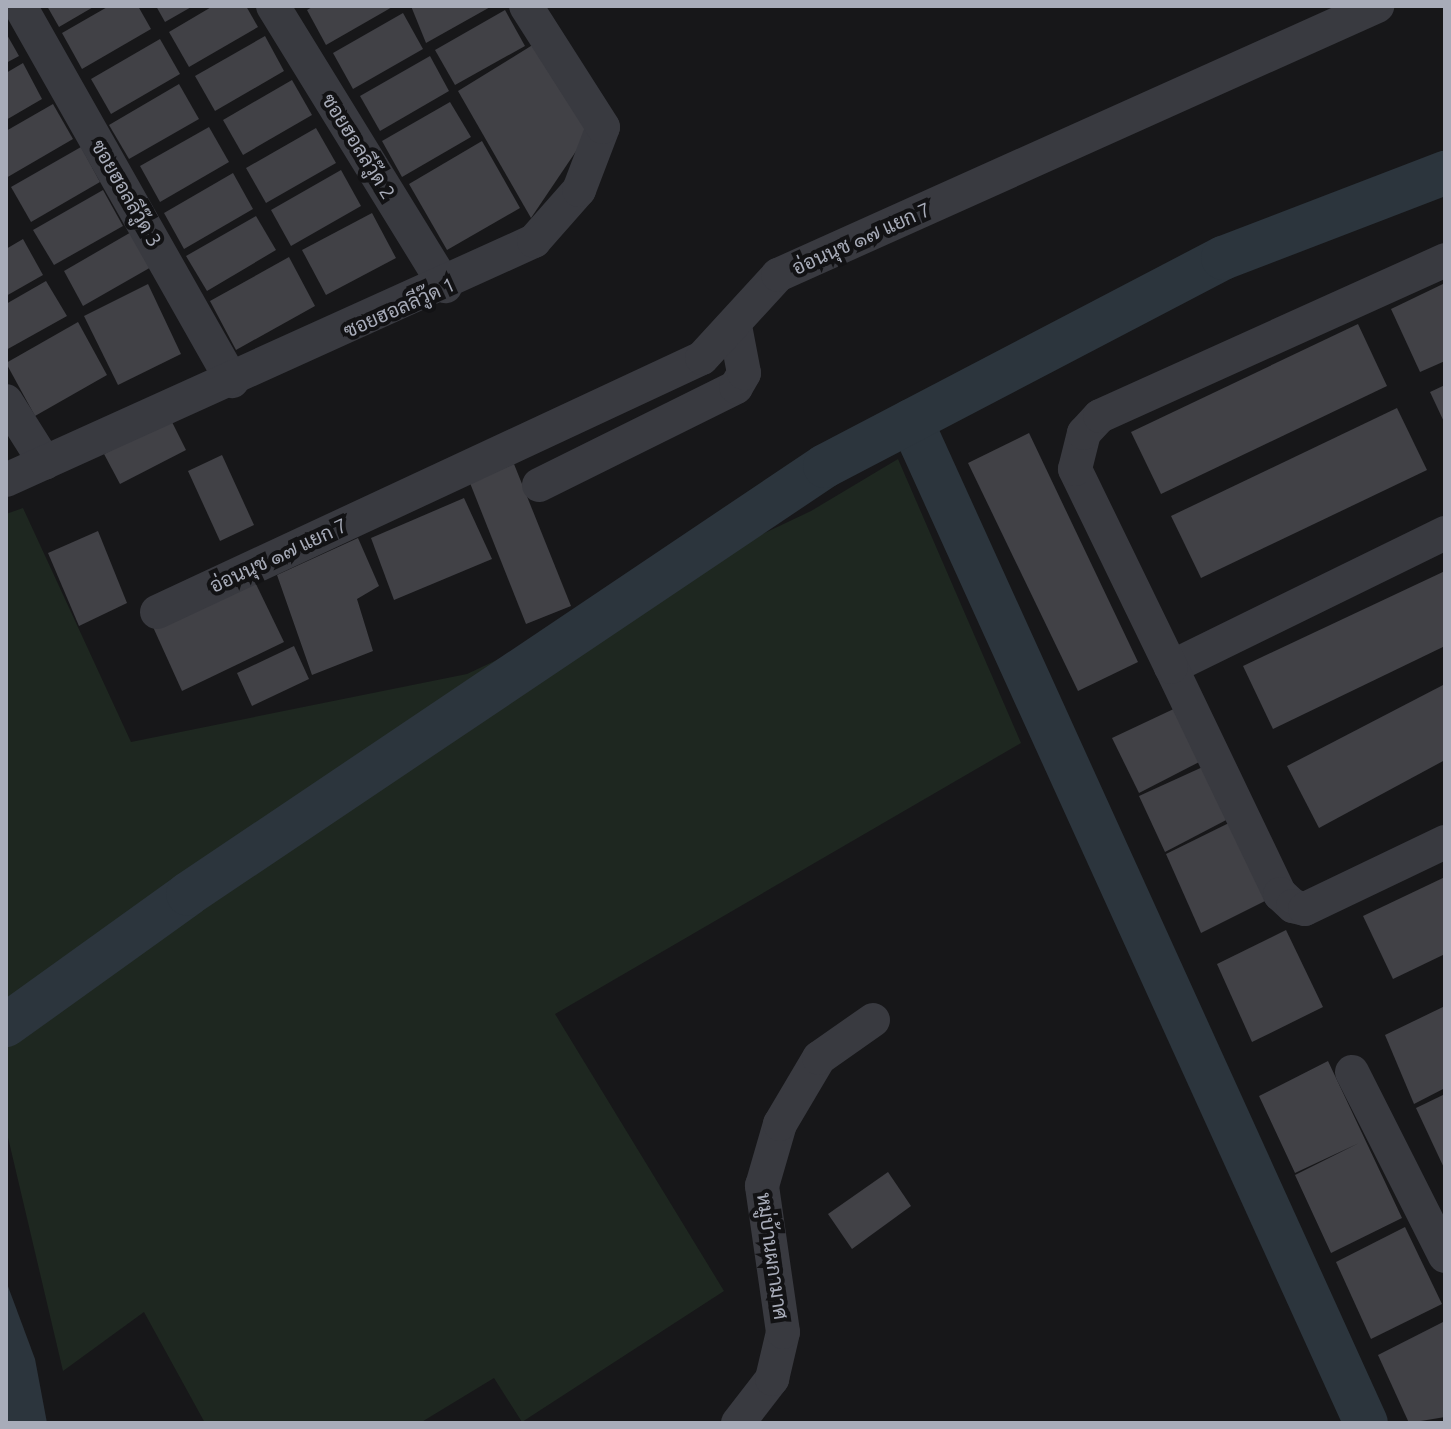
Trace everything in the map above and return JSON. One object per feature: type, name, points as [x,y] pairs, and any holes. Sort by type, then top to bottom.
[{"type":"street","name":"ซอยฮอลลีวู๊ด 3","points":[[20,6],[232,381]]},
{"type":"street","name":"ซอยฮอลลีวู๊ด 2","points":[[273,6],[445,286]]},
{"type":"street","name":"ซอยฮอลลีวู๊ด 1","points":[[6,480],[511,257],[568,209],[603,127],[526,6]]},
{"type":"street","name":"อ่อนนุช ๑๗ แยก 7","points":[[157,612],[702,358],[735,326],[778,275],[1377,6]]},
{"type":"street","points":[[1445,260],[1100,416],[1084,433],[1075,469],[1286,901],[1305,909],[1445,842]]},
{"type":"street","points":[[539,485],[736,387],[744,373],[735,326]]},
{"type":"street","points":[[6,401],[45,463]]},
{"type":"street","points":[[1171,667],[1445,533]]},
{"type":"street","name":"หมู่บ้านผกามาศ","points":[[738,1423],[772,1379],[783,1332],[762,1186],[780,1124],[819,1058],[873,1020]]},
{"type":"street","points":[[1352,1072],[1445,1256]]},
{"type":"shaded area","points":[[898,459],[1021,743],[555,1014],[724,1291],[522,1422],[494,1378],[420,1423],[205,1423],[144,1312],[63,1371],[6,1129],[6,514],[23,508],[131,742],[467,674],[811,511]]},
{"type":"shaded area","points":[[6,1281],[35,1359],[47,1423],[6,1423]]},
{"type":"building","points":[[47,6],[95,6],[59,27]]},
{"type":"building","points":[[109,6],[138,6],[151,29],[82,69],[62,33]]},
{"type":"building","points":[[156,6],[193,6],[165,22]]},
{"type":"building","points":[[213,6],[246,6],[258,27],[189,67],[169,32]]},
{"type":"building","points":[[314,6],[394,6],[326,45],[307,10]]},
{"type":"building","points":[[411,6],[492,6],[426,43]]},
{"type":"building","points":[[505,10],[525,46],[455,85],[435,50]]},
{"type":"building","points":[[403,13],[423,49],[353,89],[333,53]]},
{"type":"building","points":[[6,33],[19,56],[6,63]]},
{"type":"building","points":[[265,36],[284,71],[215,111],[195,76]]},
{"type":"building","points":[[160,39],[180,74],[111,114],[91,79]]},
{"type":"building","points":[[539,41],[591,129],[531,218],[458,91]]},
{"type":"building","points":[[430,56],[449,91],[380,131],[360,96]]},
{"type":"building","points":[[23,63],[42,99],[6,120],[6,73]]},
{"type":"building","points":[[292,80],[312,115],[243,155],[223,120]]},
{"type":"building","points":[[179,84],[199,119],[129,159],[109,125]]},
{"type":"building","points":[[450,102],[471,137],[402,177],[382,141]]},
{"type":"building","points":[[53,104],[73,139],[6,178],[6,131]]},
{"type":"building","points":[[209,127],[229,162],[160,202],[140,166]]},
{"type":"building","points":[[316,128],[336,163],[266,203],[246,168]]},
{"type":"building","points":[[482,141],[520,208],[447,250],[409,184]]},
{"type":"building","points":[[81,147],[100,182],[31,222],[11,187]]},
{"type":"building","points":[[341,170],[361,206],[291,246],[271,210]]},
{"type":"building","points":[[233,173],[253,209],[184,249],[164,213]]},
{"type":"building","points":[[103,190],[123,226],[54,265],[33,230]]},
{"type":"building","points":[[372,213],[396,258],[326,295],[302,250]]},
{"type":"building","points":[[256,216],[276,250],[207,291],[186,256]]},
{"type":"building","points":[[133,231],[153,266],[83,306],[64,271]]},
{"type":"building","points":[[23,239],[43,275],[6,296],[6,249]]},
{"type":"building","points":[[289,257],[315,306],[236,350],[210,301]]},
{"type":"building","points":[[46,281],[67,316],[6,350],[6,304]]},
{"type":"building","points":[[1445,283],[1445,361],[1420,372],[1391,309]]},
{"type":"building","points":[[148,284],[181,354],[118,385],[84,316]]},
{"type":"building","points":[[78,322],[107,375],[35,416],[6,363]]},
{"type":"building","points":[[1358,324],[1387,386],[1161,494],[1131,432]]},
{"type":"building","points":[[1445,385],[1445,424],[1430,392]]},
{"type":"building","points":[[1397,408],[1427,470],[1201,578],[1171,516]]},
{"type":"building","points":[[171,420],[186,450],[120,484],[104,454]]},
{"type":"building","points":[[1029,433],[1138,662],[1078,691],[968,463]]},
{"type":"building","points":[[222,455],[254,525],[220,541],[188,471]]},
{"type":"building","points":[[514,464],[571,606],[526,624],[470,483]]},
{"type":"building","points":[[464,498],[492,559],[394,600],[371,538]]},
{"type":"building","points":[[98,531],[127,603],[79,626],[48,553]]},
{"type":"building","points":[[358,538],[379,586],[357,599],[373,651],[312,675],[277,575]]},
{"type":"building","points":[[1445,571],[1445,646],[1273,729],[1243,666]]},
{"type":"building","points":[[255,582],[284,642],[182,691],[153,627]]},
{"type":"building","points":[[294,646],[309,679],[252,706],[237,673]]},
{"type":"building","points":[[1445,684],[1445,760],[1319,828],[1287,766]]},
{"type":"building","points":[[1180,706],[1205,759],[1139,793],[1112,738]]},
{"type":"building","points":[[1207,765],[1232,817],[1165,852],[1139,796]]},
{"type":"building","points":[[1235,820],[1273,897],[1201,933],[1166,854]]},
{"type":"building","points":[[1445,877],[1445,954],[1393,979],[1363,916]]},
{"type":"building","points":[[1286,930],[1323,1007],[1252,1042],[1217,964]]},
{"type":"building","points":[[1445,1006],[1445,1088],[1414,1104],[1385,1035]]},
{"type":"building","points":[[1328,1061],[1402,1218],[1331,1253],[1295,1175],[1359,1143],[1295,1173],[1259,1096]]},
{"type":"building","points":[[1445,1094],[1445,1170],[1416,1108]]},
{"type":"building","points":[[888,1172],[911,1206],[852,1249],[828,1214]]},
{"type":"building","points":[[1405,1227],[1442,1304],[1371,1339],[1336,1262]]},
{"type":"building","points":[[1445,1321],[1445,1417],[1409,1423],[1378,1355]]},
{"type":"waterway","points":[[6,1025],[188,894],[825,466],[1223,258],[1445,173]]},
{"type":"waterway","points":[[911,421],[1366,1423]]}]
